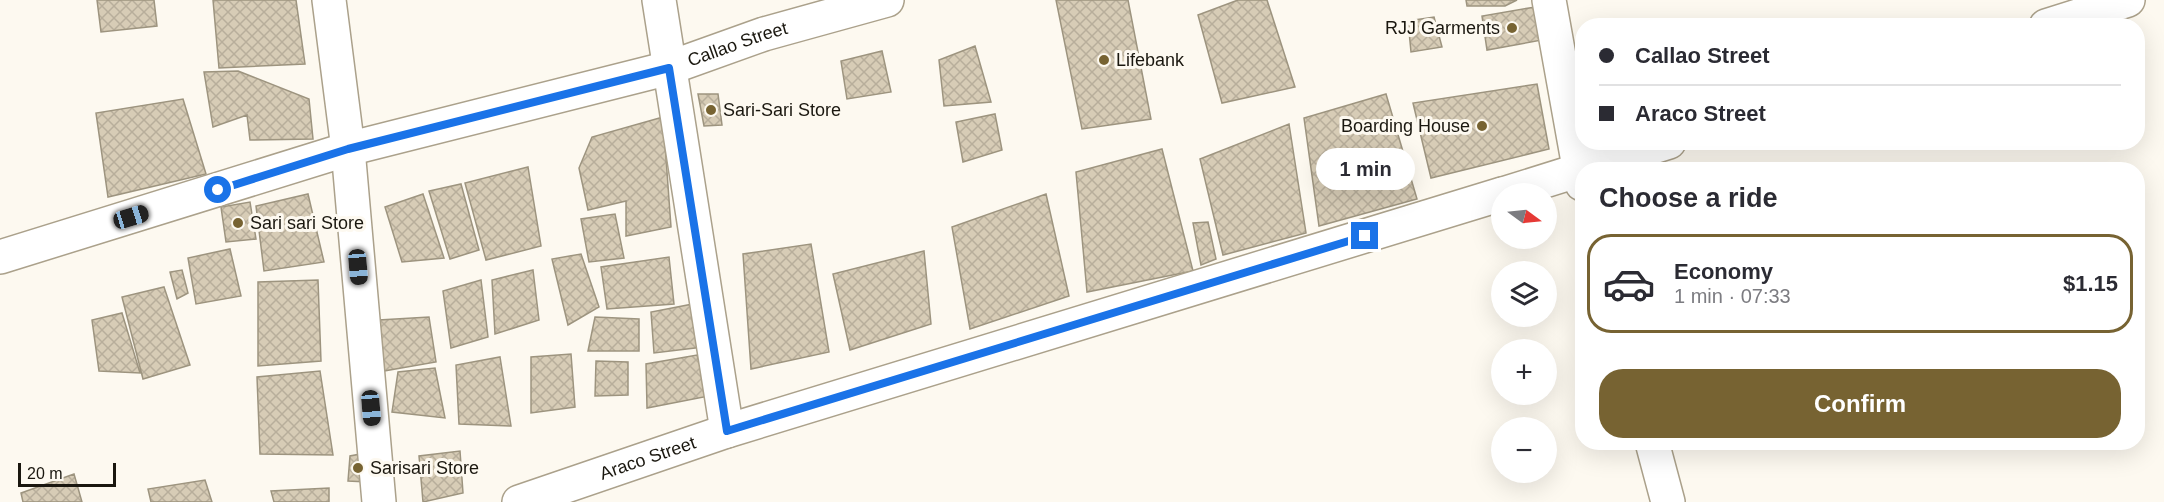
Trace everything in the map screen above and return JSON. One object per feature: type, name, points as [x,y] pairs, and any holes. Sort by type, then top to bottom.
[{"type":"street","points":[[329,0],[348,149],[379,502]]},
{"type":"street","points":[[659,0],[727,431]]},
{"type":"street","name":"Callao Street","points":[[0,257],[348,149],[669,68],[764,34],[887,0]]},
{"type":"street","points":[[1549,0],[1575,144]]},
{"type":"street","points":[[2071,18],[2128,0]]},
{"type":"street","name":"Araco Street","points":[[1619,162],[1649,150]]},
{"type":"street","name":"Araco Street","points":[[1553,183],[1575,178]]},
{"type":"street","name":"Araco Street","points":[[519,502],[727,431],[1491,197]]},
{"type":"street","points":[[1654,450],[1668,502]]},
{"type":"building","points":[[97,0],[154,0],[157,26],[101,32]]},
{"type":"building","points":[[213,0],[296,0],[305,64],[219,68]]},
{"type":"building","name":"Lifebank","points":[[1056,0],[1128,0],[1151,119],[1082,129]]},
{"type":"building","points":[[1238,0],[1267,0],[1295,87],[1222,103],[1198,15]]},
{"type":"building","points":[[1466,0],[1517,0],[1505,6],[1467,6]]},
{"type":"building","name":"RJJ Garments","points":[[1535,7],[1542,40],[1487,50],[1482,16]]},
{"type":"building","points":[[1434,17],[1442,47],[1411,52],[1408,21]]},
{"type":"building","points":[[975,46],[991,102],[944,106],[939,60]]},
{"type":"building","points":[[882,51],[891,92],[847,99],[841,61]]},
{"type":"building","points":[[238,71],[309,99],[313,139],[250,140],[247,115],[213,127],[204,72]]},
{"type":"building","name":"Boarding House","points":[[1537,84],[1549,149],[1431,178],[1413,103]]},
{"type":"building","name":"Sari-Sari Store","points":[[698,94],[718,94],[722,125],[704,126]]},
{"type":"building","points":[[1386,94],[1417,199],[1319,226],[1304,118]]},
{"type":"building","points":[[183,99],[206,174],[108,197],[96,113]]},
{"type":"building","points":[[995,114],[1002,150],[963,162],[956,122]]},
{"type":"building","points":[[663,117],[671,227],[626,236],[626,201],[588,210],[579,168],[592,137]]},
{"type":"building","points":[[1289,124],[1306,233],[1223,255],[1200,159]]},
{"type":"building","points":[[1162,149],[1193,271],[1087,292],[1076,172]]},
{"type":"building","points":[[528,167],[541,246],[486,260],[465,183]]},
{"type":"building","points":[[461,184],[479,250],[450,259],[429,191]]},
{"type":"building","points":[[308,194],[324,262],[264,271],[256,206]]},
{"type":"building","points":[[423,194],[444,258],[402,262],[385,207]]},
{"type":"building","points":[[1046,194],[1069,296],[970,329],[952,227]]},
{"type":"building","name":"Sari sari Store","points":[[250,202],[256,239],[226,242],[221,207]]},
{"type":"building","points":[[615,214],[624,258],[589,262],[581,219]]},
{"type":"building","points":[[1208,222],[1216,259],[1201,265],[1193,223]]},
{"type":"building","points":[[811,244],[829,352],[751,369],[743,254]]},
{"type":"building","points":[[230,249],[241,296],[196,304],[188,258]]},
{"type":"building","points":[[924,251],[931,324],[850,350],[833,274]]},
{"type":"building","points":[[581,254],[599,307],[568,325],[552,259]]},
{"type":"building","points":[[669,257],[674,304],[607,309],[601,267]]},
{"type":"building","points":[[182,270],[188,293],[177,299],[170,272]]},
{"type":"building","points":[[533,270],[539,320],[495,334],[492,280]]},
{"type":"building","points":[[318,280],[321,361],[258,366],[258,282]]},
{"type":"building","points":[[481,280],[488,337],[451,348],[443,291]]},
{"type":"building","points":[[164,287],[190,365],[143,379],[122,297]]},
{"type":"building","points":[[698,303],[703,347],[654,353],[651,312]]},
{"type":"building","points":[[122,313],[140,373],[99,371],[92,320]]},
{"type":"building","points":[[429,317],[436,362],[378,372],[379,320]]},
{"type":"building","points":[[595,317],[639,319],[639,351],[588,351]]},
{"type":"building","points":[[571,354],[575,407],[531,413],[531,357]]},
{"type":"building","points":[[697,355],[709,396],[647,408],[646,364]]},
{"type":"building","points":[[500,357],[511,426],[459,424],[456,365]]},
{"type":"building","points":[[596,361],[628,362],[628,395],[595,396]]},
{"type":"building","points":[[435,368],[445,418],[392,412],[398,372]]},
{"type":"building","points":[[320,371],[333,455],[260,454],[257,377]]},
{"type":"building","points":[[460,451],[463,493],[423,502],[419,456]]},
{"type":"building","name":"Sarisari Store","points":[[366,453],[367,482],[348,481],[350,456]]},
{"type":"building","points":[[74,474],[82,502],[23,502],[21,493]]},
{"type":"building","points":[[205,480],[212,502],[151,502],[148,489]]},
{"type":"building","points":[[329,488],[329,502],[274,502],[271,491]]},
{"type":"place","name":"RJJ Garments","points":[[1512,28]]},
{"type":"place","name":"Lifebank","points":[[1104,60]]},
{"type":"place","name":"Sari-Sari Store","points":[[711,110]]},
{"type":"place","name":"Boarding House","points":[[1482,126]]},
{"type":"place","name":"Sari sari Store","points":[[238,223]]},
{"type":"place","name":"Sarisari Store","points":[[358,468]]},
{"type":"route","points":[[218,190],[348,149],[669,68],[727,431],[1365,236]]}]
